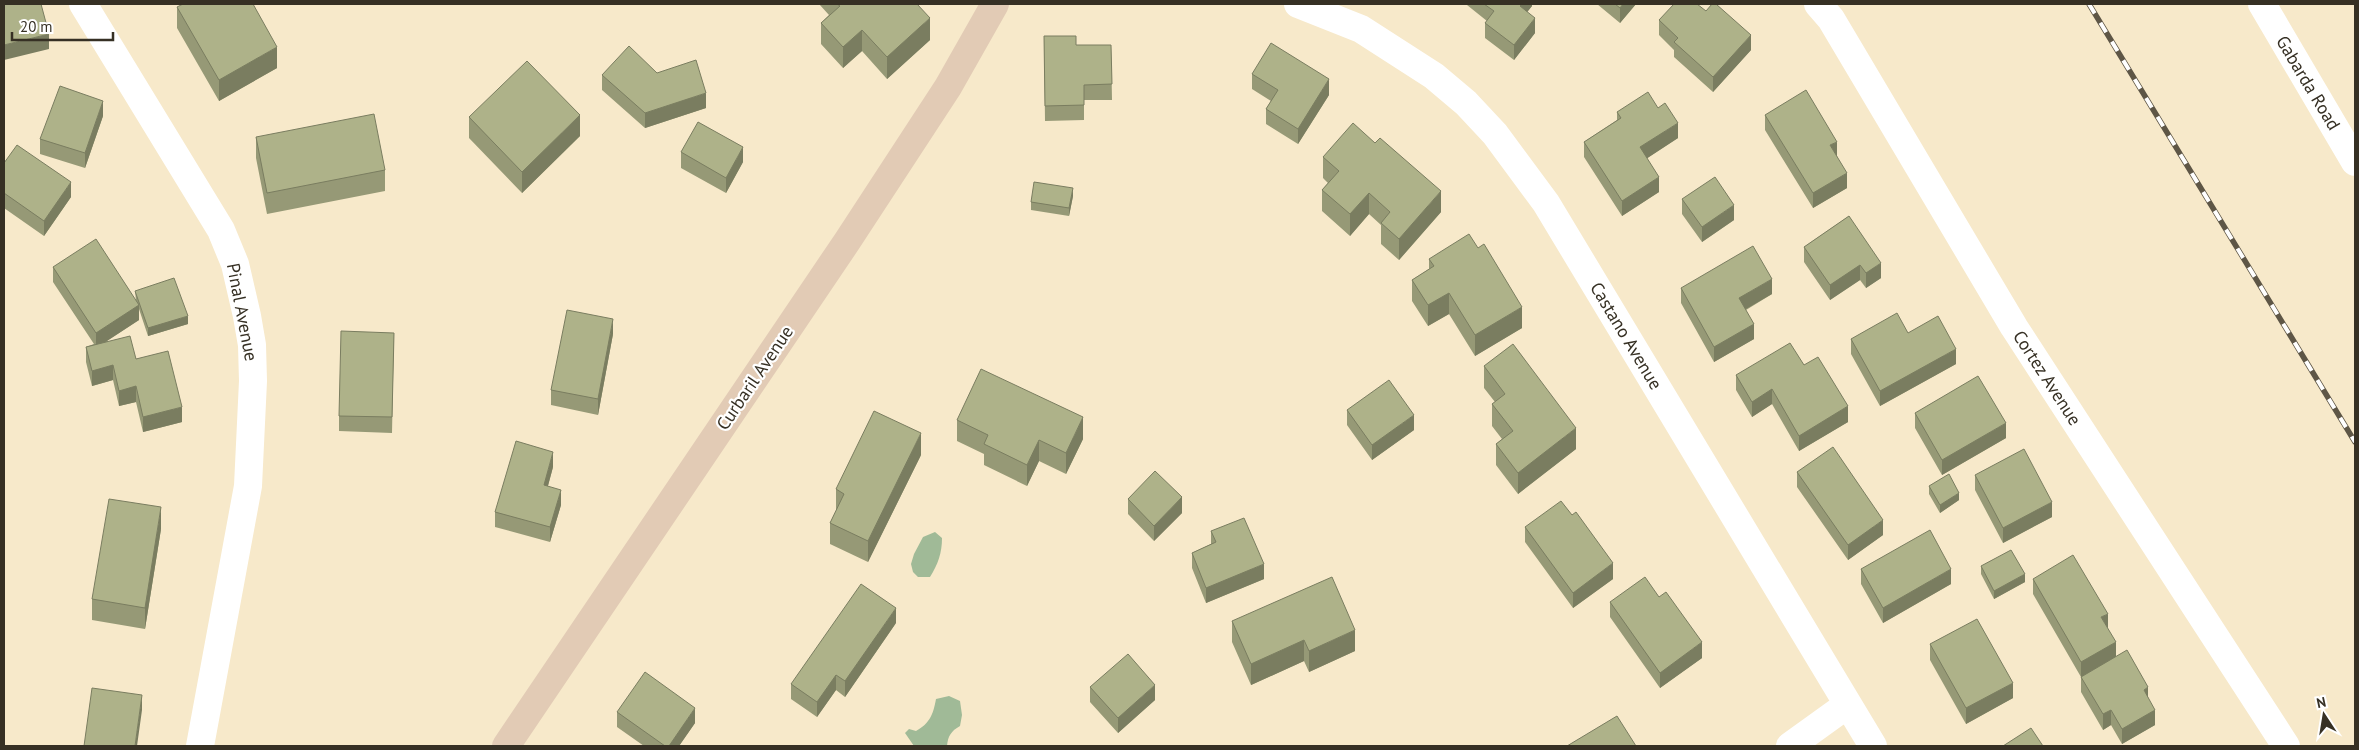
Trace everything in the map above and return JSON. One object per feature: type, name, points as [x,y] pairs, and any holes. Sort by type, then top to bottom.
[{"type":"street","name":"Pinal Avenue","points":[[83,4],[221,230],[235,264],[252,345],[253,381],[248,486],[200,746]]},
{"type":"street","name":"Curbaril Avenue","points":[[506,746],[848,240],[948,87],[995,4]]},
{"type":"street","name":"Castano Avenue","points":[[1298,4],[1361,29],[1434,76],[1466,103],[1496,134],[1546,203],[1873,746]]},
{"type":"street","name":"Cortez Avenue","points":[[1818,4],[1831,19],[2014,327],[2286,746]]},
{"type":"street","name":"Gabarda Road","points":[[2262,4],[2355,162]]},
{"type":"street","points":[[1790,746],[1847,705]]},
{"type":"shaded area","points":[[935,532],[942,538],[937,563],[930,577],[918,577],[913,572],[911,564],[914,554],[923,537]]},
{"type":"shaded area","points":[[949,696],[960,701],[962,715],[960,726],[950,734],[947,746],[914,746],[905,733],[909,729],[916,731],[925,725],[932,714],[936,699]]},
{"type":"building","points":[[4,4],[41,4],[49,34],[4,45]]},
{"type":"building","points":[[183,4],[253,4],[277,47],[219,80],[177,7]]},
{"type":"building","points":[[837,4],[917,4],[930,18],[887,57],[862,30],[843,47],[821,23],[840,6]]},
{"type":"building","points":[[1484,4],[1522,4],[1520,6],[1535,18],[1514,45],[1485,23],[1494,11]]},
{"type":"building","points":[[1615,4],[1623,4],[1620,8]]},
{"type":"building","points":[[1674,4],[1697,4],[1706,11],[1712,4],[1716,4],[1751,35],[1713,77],[1674,42],[1678,38],[1659,20]]},
{"type":"building","points":[[1044,36],[1076,36],[1076,45],[1111,45],[1112,84],[1084,85],[1084,105],[1045,106]]},
{"type":"building","points":[[1271,43],[1329,79],[1298,129],[1266,109],[1278,90],[1252,74]]},
{"type":"building","points":[[629,46],[657,73],[696,60],[706,93],[645,113],[602,75]]},
{"type":"building","points":[[527,61],[580,115],[522,172],[469,117]]},
{"type":"building","points":[[60,86],[103,101],[85,153],[40,139]]},
{"type":"building","points":[[1806,90],[1837,142],[1830,145],[1847,173],[1813,193],[1765,115]]},
{"type":"building","points":[[1648,92],[1658,108],[1665,103],[1678,123],[1640,147],[1659,177],[1622,201],[1584,142],[1621,118],[1617,112]]},
{"type":"building","points":[[374,114],[385,170],[267,193],[256,137]]},
{"type":"building","points":[[698,122],[743,147],[726,178],[681,152]]},
{"type":"building","points":[[1353,123],[1375,143],[1380,138],[1441,191],[1399,239],[1381,223],[1390,212],[1369,193],[1350,214],[1322,190],[1339,171],[1323,157]]},
{"type":"building","points":[[17,145],[71,182],[44,221],[4,193],[4,163]]},
{"type":"building","points":[[1715,177],[1734,205],[1702,227],[1682,199]]},
{"type":"building","points":[[1034,182],[1073,188],[1069,208],[1031,202]]},
{"type":"building","points":[[1849,216],[1881,263],[1866,273],[1860,265],[1830,285],[1804,247]]},
{"type":"building","points":[[1469,234],[1478,248],[1484,244],[1522,307],[1475,335],[1449,293],[1428,305],[1412,280],[1434,266],[1429,259]]},
{"type":"building","points":[[96,239],[139,305],[96,333],[53,267]]},
{"type":"building","points":[[1753,246],[1772,279],[1739,298],[1754,324],[1714,347],[1681,288]]},
{"type":"building","points":[[174,278],[188,316],[148,328],[135,291]]},
{"type":"building","points":[[567,310],[613,319],[598,399],[551,390]]},
{"type":"building","points":[[1897,313],[1908,333],[1938,316],[1956,349],[1880,391],[1851,339]]},
{"type":"building","points":[[341,331],[394,333],[392,417],[339,416]]},
{"type":"building","points":[[130,336],[136,359],[168,351],[182,407],[143,417],[136,386],[119,391],[113,365],[92,371],[86,347]]},
{"type":"building","points":[[1790,343],[1804,365],[1818,357],[1848,406],[1799,436],[1772,389],[1752,402],[1736,375]]},
{"type":"building","points":[[1513,344],[1576,428],[1518,473],[1496,444],[1513,431],[1492,404],[1505,394],[1484,366]]},
{"type":"building","points":[[981,369],[1083,417],[1066,453],[1039,440],[1027,465],[984,444],[988,435],[957,420]]},
{"type":"building","points":[[1978,376],[2006,423],[1942,460],[1915,413]]},
{"type":"building","points":[[1389,380],[1414,415],[1372,445],[1347,410]]},
{"type":"building","points":[[874,411],[921,433],[868,541],[830,523],[844,494],[836,489]]},
{"type":"building","points":[[516,441],[553,452],[544,485],[561,490],[550,527],[495,512]]},
{"type":"building","points":[[1833,447],[1883,520],[1848,545],[1797,472]]},
{"type":"building","points":[[2024,449],[2052,502],[2003,528],[1975,475]]},
{"type":"building","points":[[1155,471],[1182,497],[1154,526],[1128,499]]},
{"type":"building","points":[[1949,474],[1959,493],[1940,505],[1929,486]]},
{"type":"building","points":[[109,499],[161,507],[145,608],[92,599]]},
{"type":"building","points":[[1561,501],[1572,515],[1576,512],[1613,563],[1573,593],[1525,527]]},
{"type":"building","points":[[1244,518],[1264,564],[1206,588],[1192,553],[1216,542],[1211,531]]},
{"type":"building","points":[[1930,530],[1951,569],[1883,608],[1861,569]]},
{"type":"building","points":[[2011,550],[2025,574],[1994,591],[1981,566]]},
{"type":"building","points":[[2073,555],[2108,614],[2101,617],[2116,642],[2081,662],[2033,579]]},
{"type":"building","points":[[1332,577],[1355,630],[1309,651],[1304,640],[1251,664],[1232,621]]},
{"type":"building","points":[[1645,577],[1659,597],[1666,592],[1702,642],[1660,673],[1610,602]]},
{"type":"building","points":[[861,584],[896,608],[845,681],[836,675],[817,702],[791,684]]},
{"type":"building","points":[[1977,619],[2013,683],[1966,708],[1930,644]]},
{"type":"building","points":[[2127,650],[2148,687],[2144,690],[2155,710],[2122,729],[2111,710],[2103,714],[2081,677]]},
{"type":"building","points":[[1128,654],[1155,685],[1118,718],[1090,687]]},
{"type":"building","points":[[645,672],[695,708],[669,746],[665,746],[617,712]]},
{"type":"building","points":[[92,688],[142,695],[135,746],[84,746]]},
{"type":"building","points":[[1617,716],[1636,746],[1567,746]]},
{"type":"building","points":[[2031,728],[2043,746],[2003,746]]},
{"type":"railway","points":[[2089,4],[2355,442]]}]
